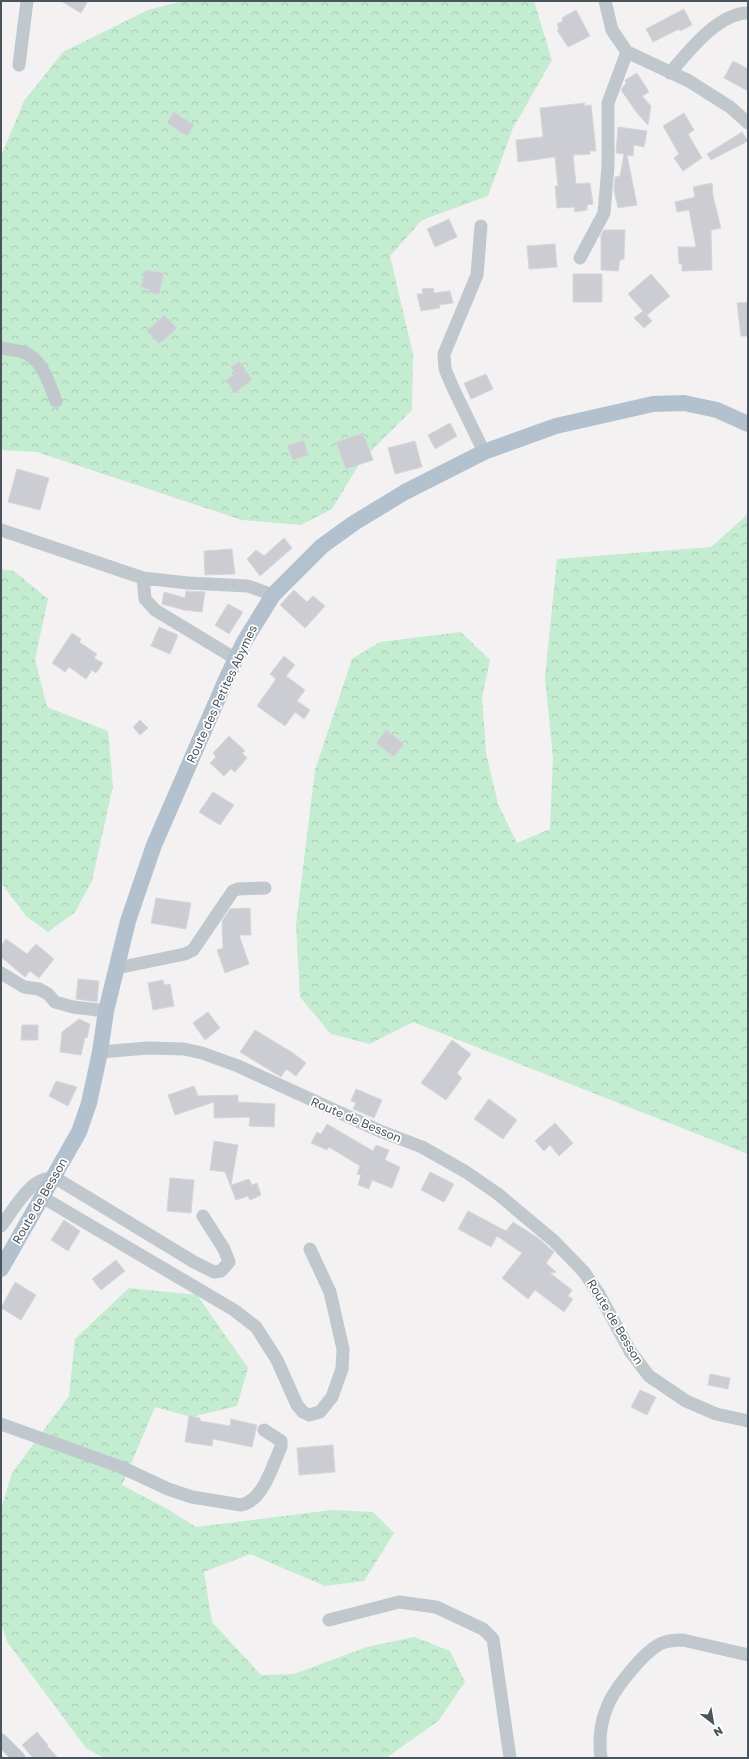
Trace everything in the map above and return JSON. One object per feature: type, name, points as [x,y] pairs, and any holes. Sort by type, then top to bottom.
[{"type":"main road","name":"Route des Petites Abymes","points":[[100,1052],[106,1011],[128,921],[154,845],[236,659],[258,617],[274,595],[322,546],[354,523],[405,492],[484,452],[556,426],[653,404],[684,403],[717,410],[748,424]]},
{"type":"main road","name":"Route de Besson","points":[[1,1269],[79,1132],[89,1103],[100,1052]]},
{"type":"street","points":[[19,65],[27,1]]},
{"type":"street","points":[[605,1],[612,30],[627,52],[689,81],[747,119]]},
{"type":"street","points":[[670,73],[687,52],[722,20],[734,15],[748,12]]},
{"type":"street","points":[[580,258],[604,213],[608,166],[608,103],[627,52]]},
{"type":"street","points":[[481,226],[477,275],[444,354],[445,369],[452,388],[484,452]]},
{"type":"street","points":[[1,348],[24,353],[36,361],[42,367],[56,401]]},
{"type":"street","points":[[1,530],[143,578],[188,583],[248,586],[274,595]]},
{"type":"street","points":[[143,578],[145,599],[155,610],[236,659]]},
{"type":"street","points":[[117,968],[185,954],[193,950],[233,891],[238,889],[264,888]]},
{"type":"street","points":[[1,973],[24,987],[39,989],[48,994],[55,1002],[73,1007],[106,1011]]},
{"type":"street","name":"Route de Besson","points":[[100,1052],[148,1048],[184,1049],[202,1053],[238,1066],[380,1132],[422,1147],[466,1172],[498,1194],[554,1241],[584,1272],[599,1294],[630,1351],[649,1376],[686,1401],[716,1414],[748,1421]]},
{"type":"street","points":[[1,1226],[29,1189],[38,1180],[45,1179],[49,1186],[234,1310],[256,1327],[277,1360],[297,1405],[303,1412],[309,1415],[320,1412],[332,1397],[342,1370],[344,1349],[330,1292],[310,1249]]},
{"type":"street","points":[[49,1186],[214,1272],[221,1271],[226,1268],[229,1262],[224,1249],[203,1216]]},
{"type":"street","points":[[1,1424],[121,1467],[168,1489],[186,1495],[241,1505],[248,1504],[259,1494],[281,1447],[281,1441],[264,1430]]},
{"type":"street","points":[[329,1620],[399,1602],[436,1607],[483,1629],[493,1639],[510,1758]]},
{"type":"street","points":[[601,1758],[599,1743],[606,1709],[612,1696],[619,1684],[652,1650],[661,1644],[673,1640],[683,1640],[748,1655]]},
{"type":"street","points":[[1,1740],[19,1758]]},
{"type":"green space","points":[[183,1],[534,1],[552,60],[513,128],[488,196],[422,220],[390,256],[413,354],[412,410],[361,461],[332,509],[301,525],[242,520],[37,452],[1,450],[1,156],[24,101],[63,52],[148,10]]},
{"type":"green space","points":[[748,514],[748,1154],[413,1022],[370,1044],[331,1034],[300,997],[296,925],[315,770],[352,659],[380,642],[461,632],[490,660],[482,697],[486,753],[498,804],[517,843],[550,829],[553,758],[545,678],[557,559],[711,547]]},
{"type":"green space","points":[[1,569],[14,571],[48,599],[35,659],[47,707],[108,731],[113,786],[92,881],[75,912],[48,932],[26,916],[1,883]]},
{"type":"green space","points":[[129,1288],[197,1295],[248,1368],[237,1406],[191,1417],[155,1407],[122,1485],[169,1510],[196,1527],[332,1510],[373,1512],[394,1533],[364,1581],[325,1586],[250,1554],[204,1572],[212,1622],[261,1675],[294,1674],[367,1647],[414,1637],[450,1651],[465,1682],[438,1721],[386,1758],[104,1758],[86,1748],[8,1643],[1,1624],[1,1509],[12,1473],[69,1396],[75,1339]]},
{"type":"building","points":[[61,1],[88,1],[81,13]]},
{"type":"building","points":[[684,9],[692,25],[680,31],[679,29],[653,42],[646,29]]},
{"type":"building","points":[[576,10],[590,36],[568,47],[557,30],[559,29],[557,24],[563,21],[562,18]]},
{"type":"building","points":[[733,61],[748,69],[748,91],[724,78]]},
{"type":"building","points":[[637,73],[649,92],[642,96],[651,106],[648,125],[637,113],[621,90],[626,83],[625,80]]},
{"type":"building","points":[[585,103],[584,106],[591,105],[596,151],[590,151],[590,154],[573,155],[576,184],[590,183],[593,204],[587,205],[587,210],[575,212],[574,207],[557,208],[555,186],[558,186],[555,157],[518,162],[516,140],[543,137],[540,108]]},
{"type":"building","points":[[174,112],[194,125],[187,136],[167,123]]},
{"type":"building","points":[[684,113],[694,130],[688,134],[702,158],[683,171],[674,158],[679,154],[663,126]]},
{"type":"building","points":[[618,127],[647,131],[644,147],[634,145],[633,156],[627,155],[637,205],[618,208],[614,190],[615,177],[620,176],[624,154],[616,153]]},
{"type":"building","points":[[742,132],[748,141],[711,160],[707,154]]},
{"type":"building","points":[[712,183],[713,196],[721,228],[711,230],[712,270],[682,271],[682,264],[679,264],[678,247],[696,247],[689,210],[677,212],[675,202],[695,197],[693,187]]},
{"type":"building","points":[[449,219],[457,237],[435,247],[427,229]]},
{"type":"building","points":[[604,230],[625,230],[624,259],[620,260],[618,271],[601,270],[601,235]]},
{"type":"building","points":[[555,244],[557,267],[529,269],[527,246]]},
{"type":"building","points":[[145,270],[164,273],[159,294],[148,292],[149,289],[141,287]]},
{"type":"building","points":[[573,274],[602,274],[602,302],[573,302]]},
{"type":"building","points":[[651,274],[670,296],[647,315],[628,294]]},
{"type":"building","points":[[433,288],[434,293],[450,291],[453,303],[439,305],[440,308],[421,311],[417,294],[423,294],[422,289]]},
{"type":"building","points":[[748,302],[748,336],[741,336],[737,303]]},
{"type":"building","points":[[643,311],[652,321],[644,328],[634,318]]},
{"type":"building","points":[[164,315],[177,328],[159,344],[147,331]]},
{"type":"building","points":[[239,361],[252,379],[235,393],[226,380],[235,373],[231,367]]},
{"type":"building","points":[[486,374],[493,389],[471,399],[464,383]]},
{"type":"building","points":[[450,423],[457,436],[435,449],[428,435]]},
{"type":"building","points":[[363,433],[373,460],[346,469],[336,442]]},
{"type":"building","points":[[304,440],[308,455],[293,460],[287,446]]},
{"type":"building","points":[[415,441],[422,467],[395,474],[388,448]]},
{"type":"building","points":[[17,469],[49,478],[40,510],[8,502]]},
{"type":"building","points":[[284,538],[292,548],[260,576],[247,559],[256,550],[264,556]]},
{"type":"building","points":[[232,549],[235,574],[205,575],[204,551]]},
{"type":"building","points":[[294,590],[307,602],[313,596],[325,606],[305,628],[280,605]]},
{"type":"building","points":[[186,591],[205,592],[202,612],[184,610],[162,604],[164,592],[185,598]]},
{"type":"building","points":[[228,604],[243,612],[229,634],[215,625]]},
{"type":"building","points":[[159,627],[178,635],[170,654],[151,646]]},
{"type":"building","points":[[72,633],[81,639],[79,642],[97,654],[94,658],[103,663],[96,673],[92,670],[86,679],[69,667],[65,672],[52,663]]},
{"type":"building","points":[[284,656],[295,665],[286,676],[305,690],[297,701],[310,710],[304,719],[295,712],[285,726],[257,706],[276,679],[270,674]]},
{"type":"building","points":[[140,720],[148,728],[140,735],[133,727]]},
{"type":"building","points":[[386,730],[404,744],[394,757],[376,743]]},
{"type":"building","points":[[229,736],[245,751],[242,753],[247,758],[235,772],[231,769],[224,776],[210,763],[216,757],[213,753]]},
{"type":"building","points":[[213,792],[234,805],[220,825],[199,812]]},
{"type":"building","points":[[156,898],[191,903],[186,929],[151,923]]},
{"type":"building","points":[[250,908],[251,935],[239,935],[249,964],[225,973],[217,950],[223,948],[222,921],[230,909]]},
{"type":"building","points":[[6,939],[27,954],[36,944],[54,959],[39,978],[30,971],[25,977],[1,957],[1,946]]},
{"type":"building","points":[[78,979],[99,981],[97,1002],[76,999]]},
{"type":"building","points":[[163,980],[164,985],[170,984],[174,1006],[153,1010],[148,983]]},
{"type":"building","points":[[208,1012],[220,1028],[205,1040],[193,1023]]},
{"type":"building","points":[[79,1019],[90,1024],[81,1055],[60,1052],[62,1032]]},
{"type":"building","points":[[22,1025],[38,1025],[38,1040],[21,1040]]},
{"type":"building","points":[[255,1030],[293,1053],[306,1063],[296,1076],[286,1069],[281,1077],[240,1052]]},
{"type":"building","points":[[452,1040],[471,1054],[457,1073],[462,1078],[446,1100],[421,1083]]},
{"type":"building","points":[[56,1081],[77,1087],[68,1106],[49,1096]]},
{"type":"building","points":[[194,1086],[198,1096],[238,1095],[238,1102],[275,1104],[274,1127],[249,1126],[250,1117],[214,1118],[214,1102],[175,1115],[168,1095]]},
{"type":"building","points":[[356,1089],[382,1100],[374,1118],[353,1109],[356,1103],[351,1101]]},
{"type":"building","points":[[489,1099],[517,1120],[503,1139],[474,1119]]},
{"type":"building","points":[[555,1123],[573,1143],[559,1156],[550,1145],[544,1151],[535,1141]]},
{"type":"building","points":[[327,1124],[373,1151],[376,1145],[389,1150],[385,1160],[400,1167],[392,1188],[372,1180],[369,1189],[358,1185],[361,1175],[357,1174],[360,1166],[329,1147],[327,1150],[311,1143],[317,1132],[321,1134]]},
{"type":"building","points":[[214,1141],[238,1145],[231,1185],[249,1179],[252,1185],[257,1183],[261,1195],[250,1200],[248,1196],[236,1200],[225,1172],[210,1170]]},
{"type":"building","points":[[430,1172],[454,1184],[444,1202],[421,1190]]},
{"type":"building","points":[[170,1178],[194,1180],[191,1213],[167,1211]]},
{"type":"building","points":[[468,1211],[506,1231],[513,1222],[538,1238],[554,1252],[546,1263],[556,1272],[550,1273],[572,1290],[568,1296],[573,1299],[564,1312],[535,1290],[528,1299],[502,1278],[522,1253],[497,1236],[491,1247],[458,1229]]},
{"type":"building","points":[[64,1220],[80,1231],[68,1251],[51,1240]]},
{"type":"building","points":[[116,1260],[125,1271],[101,1290],[92,1279]]},
{"type":"building","points":[[15,1282],[36,1295],[21,1320],[1,1308]]},
{"type":"building","points":[[710,1374],[730,1378],[728,1389],[708,1385]]},
{"type":"building","points":[[640,1390],[656,1397],[647,1415],[631,1407]]},
{"type":"building","points":[[189,1416],[200,1418],[200,1421],[230,1426],[231,1419],[257,1425],[252,1447],[213,1439],[212,1446],[185,1442]]},
{"type":"building","points":[[333,1445],[335,1472],[299,1475],[297,1448]]},
{"type":"building","points":[[37,1732],[58,1758],[33,1758],[22,1745]]}]
